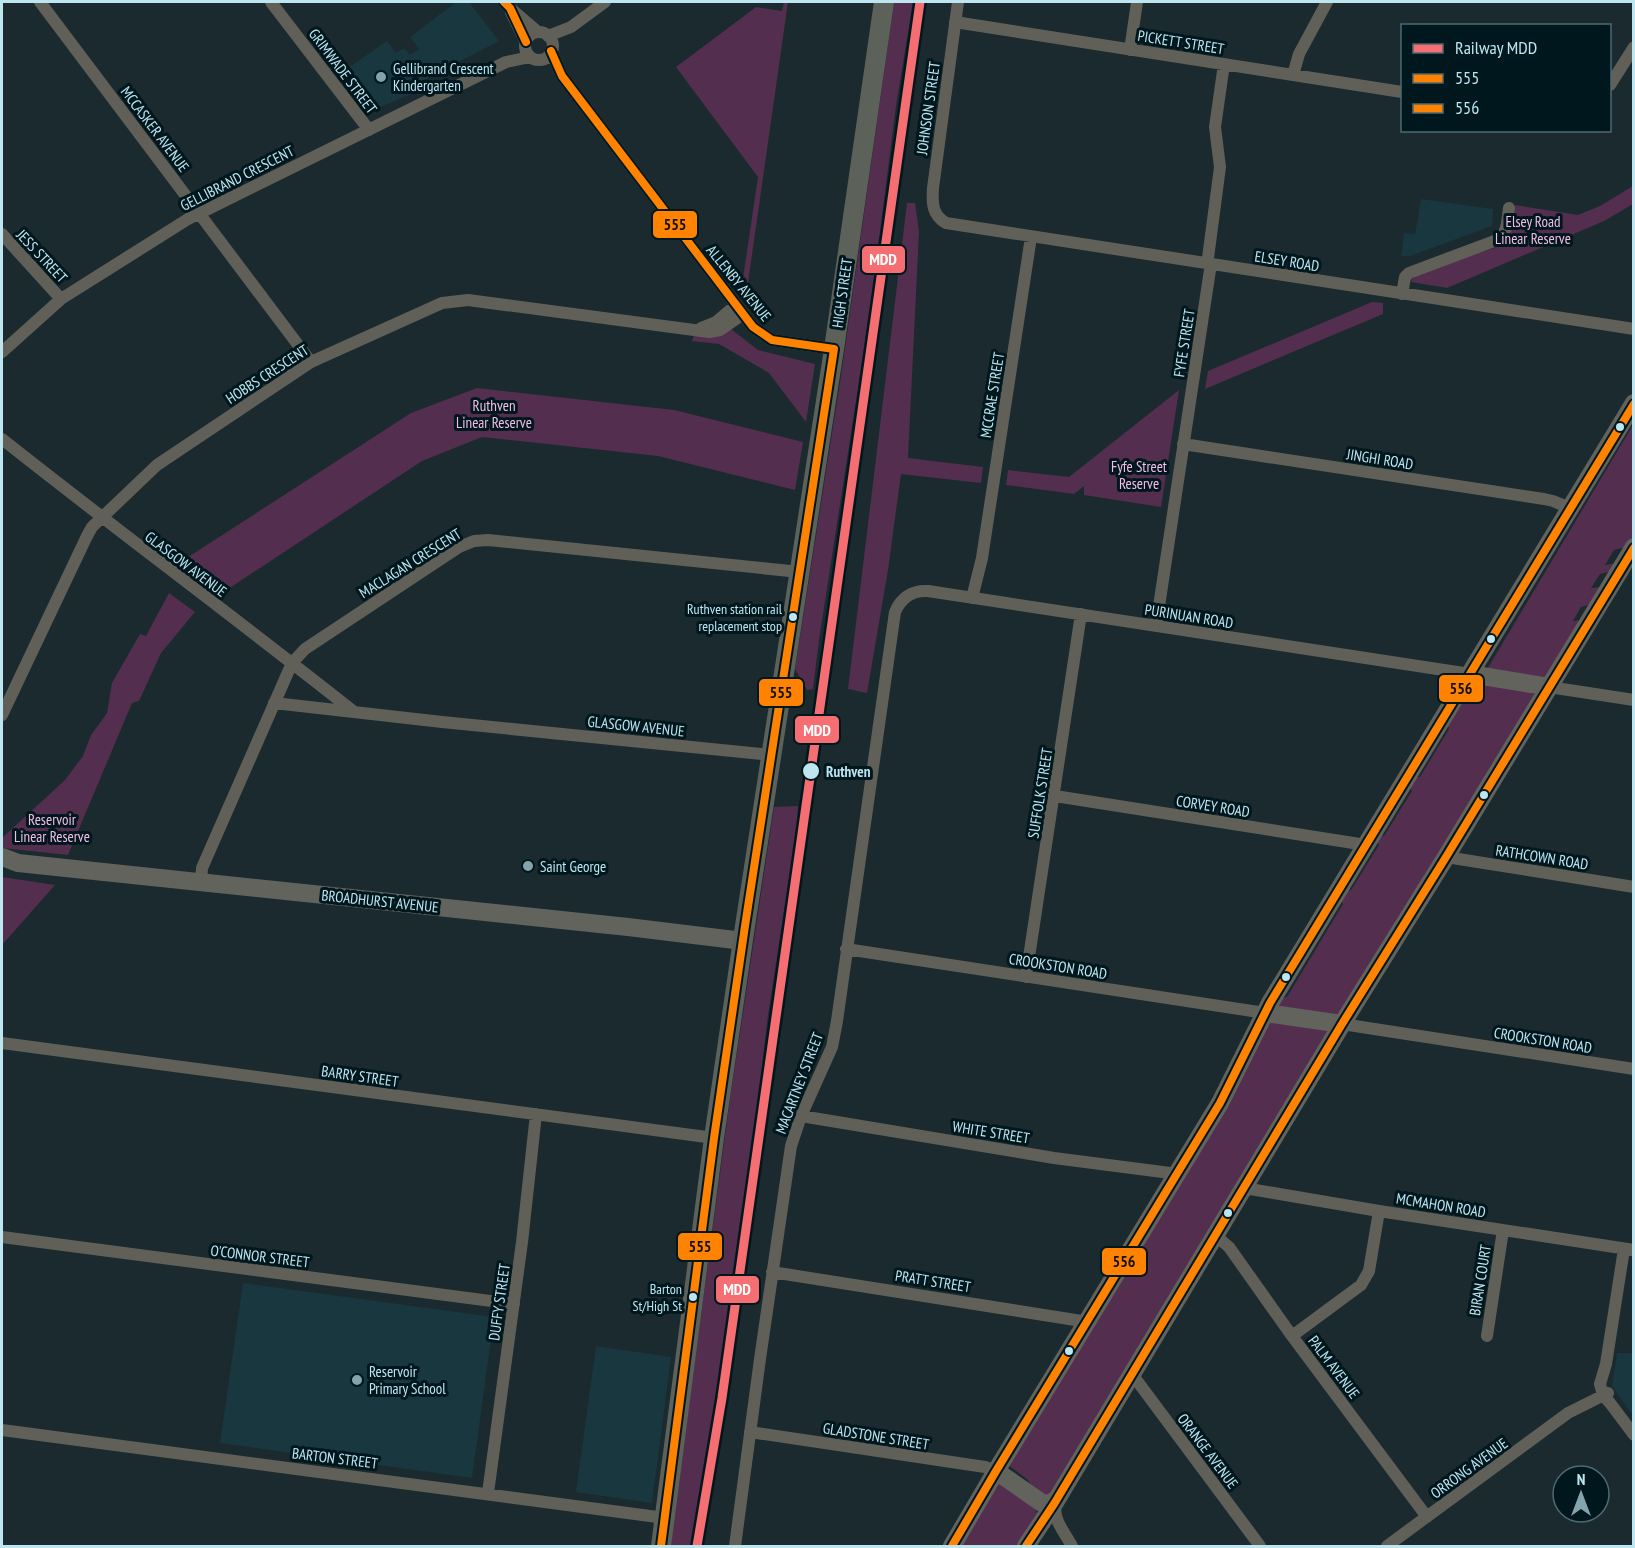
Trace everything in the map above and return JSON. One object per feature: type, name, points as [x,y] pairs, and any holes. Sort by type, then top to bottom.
[{"type":"main road","name":"HIGH STREET","points":[[661,1546],[714,1138],[834,349],[884,2]]},
{"type":"main road","points":[[952,1546],[1220,1103],[1265,1013],[1634,403]]},
{"type":"main road","points":[[1030,1539],[1634,547]]},
{"type":"main road","points":[[1470,674],[1549,687]]},
{"type":"main road","name":"BROADHURST AVENUE","points":[[7,862],[743,941]]},
{"type":"main road","points":[[1265,1013],[1342,1024]]},
{"type":"main road","points":[[996,1471],[1042,1503],[1049,1504],[1057,1498]]},
{"type":"street","name":"MCCASKER AVENUE","points":[[40,2],[311,362]]},
{"type":"street","name":"GRIMWADE STREET","points":[[271,2],[369,130]]},
{"type":"street","points":[[507,5],[526,51],[536,58],[549,55],[571,27],[605,2]]},
{"type":"street","name":"JOHNSON STREET","points":[[938,218],[933,207],[933,188],[958,2]]},
{"type":"street","points":[[1130,50],[1137,2]]},
{"type":"street","points":[[1293,75],[1299,54],[1327,2]]},
{"type":"street","points":[[507,5],[552,42],[552,50]]},
{"type":"street","name":"PICKETT STREET","points":[[955,22],[1401,92]]},
{"type":"street","points":[[525,44],[529,36],[571,27]]},
{"type":"street","name":"GELLIBRAND CRESCENT","points":[[2,352],[60,298],[200,212],[506,62],[525,44]]},
{"type":"street","points":[[1611,83],[1634,47]]},
{"type":"street","name":"ALLENBY AVENUE","points":[[552,50],[562,76],[753,327],[772,339],[834,349]]},
{"type":"street","name":"GELLIBRAND CRESCENT","points":[[506,62],[536,58]]},
{"type":"street","name":"ALLENBY AVENUE","points":[[536,58],[562,76]]},
{"type":"street","name":"FYFE STREET","points":[[1155,626],[1210,270],[1208,258],[1220,167],[1215,127],[1224,64]]},
{"type":"street","points":[[1402,294],[1403,283],[1409,273],[1503,237],[1509,208]]},
{"type":"street","name":"ELSEY ROAD","points":[[938,218],[952,225],[1634,329]]},
{"type":"street","name":"JESS STREET","points":[[2,234],[60,298]]},
{"type":"street","name":"MCCRAE STREET","points":[[976,598],[1031,237]]},
{"type":"street","name":"HOBBS CRESCENT","points":[[2,715],[87,536],[101,518],[157,465],[311,362],[442,303],[468,300],[694,329],[704,328],[739,309]]},
{"type":"street","name":"GLASGOW AVENUE","points":[[2,439],[354,712]]},
{"type":"street","name":"JINGHI ROAD","points":[[1183,444],[1544,499],[1570,508]]},
{"type":"street","name":"MACLAGAN CRESCENT","points":[[201,883],[202,868],[291,663],[314,643],[459,547],[474,541],[488,540],[800,572]]},
{"type":"street","name":"PURINUAN ROAD","points":[[905,597],[924,590],[1470,674]]},
{"type":"street","name":"MACARTNEY STREET","points":[[735,1546],[791,1146],[801,1116],[832,1047],[895,612],[905,597]]},
{"type":"street","name":"SUFFOLK STREET","points":[[1026,977],[1082,614]]},
{"type":"street","points":[[1549,687],[1634,700]]},
{"type":"street","name":"GLASGOW AVENUE","points":[[274,703],[771,755]]},
{"type":"street","name":"CORVEY ROAD","points":[[1055,796],[1366,845]]},
{"type":"street","name":"RATHCOWN ROAD","points":[[1446,856],[1634,887]]},
{"type":"street","name":"CROOKSTON ROAD","points":[[846,949],[1265,1013]]},
{"type":"street","name":"CROOKSTON ROAD","points":[[1342,1024],[1634,1070]]},
{"type":"street","name":"BARRY STREET","points":[[2,1043],[714,1138]]},
{"type":"street","name":"DUFFY STREET","points":[[488,1493],[522,1242],[536,1114]]},
{"type":"street","name":"WHITE STREET","points":[[801,1116],[1054,1158],[1178,1174]]},
{"type":"street","name":"MCMAHON ROAD","points":[[1244,1188],[1629,1249]]},
{"type":"street","points":[[1293,1336],[1361,1285],[1369,1271],[1379,1211]]},
{"type":"street","name":"BIRAN COURT","points":[[1487,1336],[1503,1230]]},
{"type":"street","name":"PALM AVENUE","points":[[1216,1236],[1229,1247],[1427,1517]]},
{"type":"street","name":"O'CONNOR STREET","points":[[2,1237],[514,1304]]},
{"type":"street","points":[[1629,1249],[1606,1364],[1605,1393],[1634,1435]]},
{"type":"street","name":"PRATT STREET","points":[[772,1272],[1088,1322]]},
{"type":"street","name":"ORANGE AVENUE","points":[[1132,1374],[1260,1546]]},
{"type":"street","name":"ORRONG AVENUE","points":[[1387,1546],[1568,1413],[1579,1401],[1605,1393]]},
{"type":"street","name":"BARTON STREET","points":[[2,1430],[665,1518]]},
{"type":"street","name":"GLADSTONE STREET","points":[[750,1432],[985,1467],[996,1471]]},
{"type":"street","points":[[1057,1498],[1055,1509],[1057,1520],[1072,1546]]},
{"type":"street","points":[[1030,1539],[1045,1528],[1052,1528],[1072,1546]]},
{"type":"shaded area","points":[[456,2],[469,2],[499,41],[420,82],[423,89],[376,109],[370,108],[342,72],[387,41],[396,53],[404,48],[410,55],[419,49],[410,37]]},
{"type":"shaded area","points":[[1421,199],[1493,209],[1492,226],[1410,256],[1401,256],[1404,233],[1415,234]]},
{"type":"shaded area","name":"Reservoir Primary School","points":[[243,1283],[494,1317],[472,1478],[220,1443]]},
{"type":"shaded area","points":[[596,1346],[671,1357],[652,1503],[576,1492]]},
{"type":"shaded area","points":[[1617,1353],[1633,1353],[1633,1416],[1612,1386]]},
{"type":"green space","points":[[784,2],[788,2],[747,290],[742,285],[758,177],[676,67],[756,7],[782,11]]},
{"type":"green space","points":[[894,2],[913,2],[896,106],[872,294],[813,689],[807,690],[795,669],[841,376]]},
{"type":"green space","name":"Elsey Road Linear Reserve","points":[[1633,186],[1633,204],[1604,221],[1447,288],[1411,282],[1418,274],[1501,244],[1511,230],[1515,205],[1578,215],[1600,206]]},
{"type":"green space","points":[[907,203],[915,203],[919,232],[908,458],[983,467],[981,483],[901,474],[888,570],[867,693],[848,689]]},
{"type":"green space","points":[[1372,302],[1383,303],[1383,314],[1205,389],[1208,371]]},
{"type":"green space","points":[[731,329],[758,350],[815,364],[806,422],[769,373],[719,344],[692,341],[694,335]]},
{"type":"green space","name":"Ruthven Linear Reserve","points":[[477,388],[674,410],[803,442],[795,490],[658,456],[482,437],[422,461],[222,593],[182,561],[411,413]]},
{"type":"green space","name":"Fyfe Street Reserve","points":[[1179,390],[1161,507],[1084,495],[1084,486],[1074,494],[1006,485],[1008,470],[1069,477]]},
{"type":"green space","points":[[1633,425],[1633,536],[1627,547],[1614,550],[1605,565],[1617,563],[1613,571],[1600,574],[1591,588],[1603,587],[1592,604],[1581,607],[1573,621],[1582,620],[1549,675],[1544,678],[1486,671]]},
{"type":"green space","name":"Reservoir Linear Reserve","points":[[169,593],[195,612],[161,653],[139,701],[132,703],[68,855],[2,848],[2,838],[65,780],[83,756],[91,735],[107,713],[112,683],[140,634],[146,636]]},
{"type":"green space","points":[[1475,683],[1531,692],[1534,695],[1342,1015],[1283,1010],[1278,1005],[1280,999],[1287,997],[1343,904],[1340,899],[1346,890],[1351,890],[1379,845],[1376,840],[1379,835],[1384,836],[1412,791],[1409,786],[1414,777],[1420,777],[1449,729],[1447,724]]},
{"type":"green space","points":[[798,806],[796,833],[768,1015],[751,1160],[695,1546],[670,1546],[730,1099],[774,807]]},
{"type":"green space","name":"Reservoir Linear Reserve","points":[[2,877],[55,885],[2,945]]},
{"type":"green space","points":[[1270,1021],[1327,1030],[1329,1033],[1050,1499],[1035,1492],[1027,1479],[1008,1465]]},
{"type":"green space","points":[[997,1482],[1027,1500],[1038,1515],[1021,1546],[958,1546]]},
{"type":"rail line","name":"MDD","points":[[697,1546],[722,1398],[920,2]]},
{"type":"transit line","name":"555","points":[[504,2],[510,8],[526,42]]},
{"type":"transit line","name":"555","points":[[551,51],[562,76],[753,327],[772,340],[834,349]]},
{"type":"transit line","name":"555","points":[[661,1546],[714,1138],[834,349]]},
{"type":"transit line","name":"556","points":[[952,1546],[1220,1103],[1270,1003],[1634,404]]},
{"type":"transit line","name":"556","points":[[1026,1546],[1054,1504],[1342,1024],[1634,548]]},
{"type":"place","name":"Gellibrand Crescent Kindergarten","points":[[381,77]]},
{"type":"place","name":"Ruthven station rail replacement stop","points":[[793,617]]},
{"type":"place","name":"Ruthven","points":[[811,771]]},
{"type":"place","name":"Saint George","points":[[528,866]]},
{"type":"place","name":"Barton St/High St","points":[[693,1297]]},
{"type":"place","name":"Reservoir Primary School","points":[[357,1380]]}]
